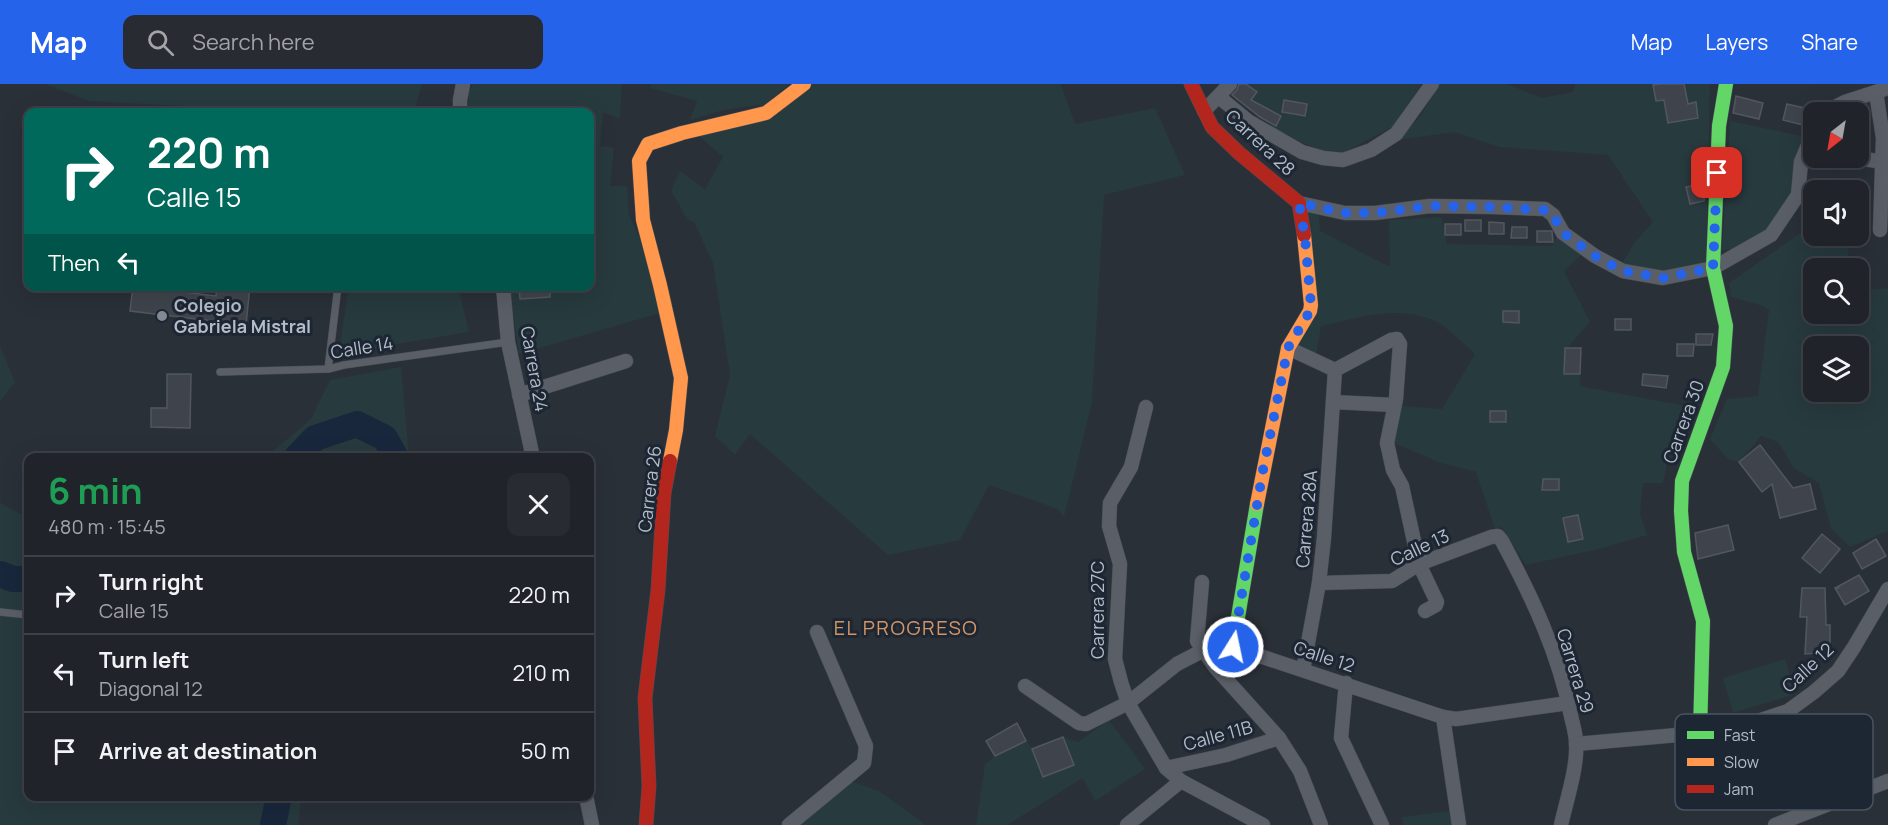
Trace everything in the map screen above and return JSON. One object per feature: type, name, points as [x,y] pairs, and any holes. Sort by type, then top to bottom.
[{"type":"street","points":[[460,108],[463,84]]},
{"type":"street","name":"Carrera 26","points":[[646,825],[649,786],[645,698],[658,591],[664,493],[676,430],[681,378],[643,220],[639,161],[648,144],[682,133],[766,113],[804,84]]},
{"type":"street","name":"Carrera 28","points":[[1191,84],[1212,127],[1239,153],[1299,203],[1305,238],[1311,305],[1310,311],[1288,348],[1263,470],[1233,647]]},
{"type":"street","points":[[1204,111],[1230,84]]},
{"type":"street","points":[[1219,97],[1248,121],[1302,152],[1342,160],[1371,150],[1396,134],[1432,84]]},
{"type":"street","name":"Carrera 30","points":[[1701,714],[1703,621],[1684,552],[1681,511],[1682,481],[1724,367],[1726,326],[1713,268],[1719,126],[1726,84]]},
{"type":"street","points":[[1845,102],[1882,90],[1880,230]]},
{"type":"street","points":[[1299,203],[1345,213],[1375,213],[1430,206],[1545,210],[1553,215],[1563,233],[1595,256],[1623,271],[1663,278],[1713,268],[1772,235],[1798,195],[1803,157]]},
{"type":"street","points":[[1869,160],[1882,162]]},
{"type":"street","name":"Carrera 24","points":[[503,291],[508,342],[531,453]]},
{"type":"street","points":[[1288,348],[1335,370],[1391,340],[1397,339],[1400,344],[1394,405],[1387,443],[1393,470],[1402,486],[1419,564],[1437,604],[1425,611]]},
{"type":"street","points":[[519,395],[626,361]]},
{"type":"street","name":"Carrera 28A","points":[[1303,670],[1319,583],[1324,538],[1335,370]]},
{"type":"street","points":[[1333,402],[1394,405]]},
{"type":"street","name":"Carrera 27C","points":[[1146,407],[1131,467],[1110,503],[1109,526],[1120,564],[1115,659],[1128,703],[1166,768],[1181,781],[1263,825]]},
{"type":"street","name":"Calle 13","points":[[1319,583],[1392,581],[1419,564],[1498,536]]},
{"type":"street","name":"Carrera 29","points":[[1498,536],[1528,590],[1556,657],[1569,703],[1576,744],[1575,761],[1562,825]]},
{"type":"street","points":[[1202,582],[1197,641],[1202,651],[1279,738],[1300,771],[1321,825]]},
{"type":"street","name":"Calle 12","points":[[1779,714],[1788,711],[1838,671],[1888,590]]},
{"type":"street","points":[[789,825],[864,763],[866,746],[817,632]]},
{"type":"street","name":"Calle 12","points":[[1025,686],[1079,723],[1086,724],[1128,703],[1177,664],[1202,651],[1233,647],[1443,717],[1456,719],[1569,703]]},
{"type":"street","points":[[1346,683],[1341,738],[1382,825]]},
{"type":"street","points":[[1443,717],[1458,825]]},
{"type":"street","name":"Calle 12","points":[[1576,744],[1675,735]]},
{"type":"street","name":"Calle 11B","points":[[1166,768],[1226,755],[1279,738]]},
{"type":"street","points":[[1127,825],[1181,781]]},
{"type":"street","points":[[1873,787],[1888,781]]},
{"type":"street","points":[[587,801],[591,825]]},
{"type":"street","points":[[1775,825],[1814,810]]},
{"type":"lane","points":[[328,369],[337,291]]},
{"type":"lane","name":"Calle 14","points":[[220,372],[328,369],[508,342]]},
{"type":"lane","points":[[0,612],[24,615]]},
{"type":"green space","points":[[45,84],[422,84],[415,108],[192,108],[89,101]]},
{"type":"green space","points":[[473,84],[622,84],[620,119],[603,112],[600,146],[614,148],[610,186],[627,186],[629,215],[643,244],[660,313],[519,354],[510,291],[594,291],[594,108],[468,108],[469,91]]},
{"type":"green space","points":[[651,84],[790,84],[765,104],[724,110],[690,120],[697,101],[650,88]]},
{"type":"green space","points":[[813,84],[1061,84],[1075,124],[1155,108],[1185,175],[1104,195],[1092,402],[1064,517],[1058,509],[989,485],[960,540],[888,555],[750,434],[735,455],[715,436],[730,375],[713,263],[694,222],[688,220],[671,191],[680,171],[705,189],[723,157],[694,132]]},
{"type":"green space","points":[[1235,84],[1422,84],[1392,127],[1343,153],[1327,154],[1276,130],[1229,93]]},
{"type":"green space","points":[[1440,84],[1507,84],[1542,98],[1573,92],[1575,84],[1710,84],[1706,264],[1662,272],[1621,265],[1634,243],[1653,222],[1608,155],[1500,147],[1455,132],[1397,140],[1420,117]]},
{"type":"green space","points":[[1730,121],[1803,136],[1803,152],[1793,189],[1770,232],[1735,248],[1722,251]]},
{"type":"green space","points":[[1304,210],[1319,215],[1320,231],[1390,267],[1389,220],[1441,217],[1447,244],[1552,246],[1558,235],[1582,254],[1564,271],[1590,322],[1565,348],[1564,374],[1580,374],[1580,386],[1691,407],[1670,451],[1663,483],[1643,483],[1640,514],[1647,535],[1599,549],[1526,565],[1501,527],[1495,529],[1476,472],[1438,462],[1391,443],[1402,406],[1442,409],[1475,354],[1439,323],[1406,313],[1364,316],[1321,326],[1316,356],[1293,342],[1315,310]]},
{"type":"green space","points":[[1803,230],[1803,246],[1848,246],[1848,258],[1803,258],[1803,324],[1869,324],[1869,290],[1888,288],[1888,531],[1850,547],[1831,528],[1819,483],[1794,468],[1778,442],[1761,436],[1739,462],[1728,459],[1710,439],[1727,399],[1758,396],[1769,310],[1763,306],[1731,297],[1729,283]]},
{"type":"green space","points":[[348,291],[459,291],[469,332],[356,351],[339,351]]},
{"type":"green space","points":[[0,346],[15,382],[0,401]]},
{"type":"green space","points":[[401,367],[409,453],[271,453],[311,419],[330,380]]},
{"type":"green space","points":[[0,503],[24,516],[24,801],[301,801],[298,825],[0,825]]},
{"type":"green space","points":[[1785,659],[1796,694],[1733,713],[1723,678]]},
{"type":"green space","points":[[1109,720],[1145,769],[1095,801],[1083,778],[1007,825],[976,825],[985,764],[995,756],[1026,741],[1032,749],[1043,776],[1074,765],[1063,737],[1078,742]]},
{"type":"green space","points":[[850,781],[879,791],[926,825],[797,825]]},
{"type":"green space","points":[[1449,811],[1452,825],[1403,825],[1402,817]]},
{"type":"building","points":[[1239,84],[1246,84],[1257,92],[1251,100],[1281,116],[1276,126],[1260,117],[1232,95]]},
{"type":"building","points":[[1684,84],[1688,104],[1696,102],[1698,118],[1668,123],[1664,100],[1656,101],[1653,85]]},
{"type":"building","points":[[1736,96],[1763,103],[1759,119],[1733,113]]},
{"type":"building","points":[[1284,100],[1307,104],[1305,116],[1282,112]]},
{"type":"building","points":[[1787,104],[1803,108],[1803,125],[1783,120]]},
{"type":"building","points":[[1705,183],[1704,201],[1690,204],[1686,187]]},
{"type":"building","points":[[1465,220],[1481,220],[1481,231],[1465,231]]},
{"type":"building","points":[[1489,222],[1504,223],[1504,234],[1489,234]]},
{"type":"building","points":[[1445,224],[1461,224],[1461,235],[1445,235]]},
{"type":"building","points":[[1512,227],[1527,227],[1527,238],[1511,238]]},
{"type":"building","points":[[1537,231],[1552,231],[1553,242],[1537,242]]},
{"type":"building","points":[[132,291],[174,291],[216,296],[216,291],[249,291],[246,325],[130,311]]},
{"type":"building","points":[[519,291],[550,291],[550,297],[520,299]]},
{"type":"building","points":[[1503,311],[1519,311],[1519,323],[1503,322]]},
{"type":"building","points":[[1615,319],[1631,319],[1631,330],[1615,330]]},
{"type":"building","points":[[1696,334],[1713,334],[1711,345],[1696,345]]},
{"type":"building","points":[[1677,344],[1694,344],[1693,356],[1677,356]]},
{"type":"building","points":[[1565,348],[1581,348],[1580,374],[1564,374]]},
{"type":"building","points":[[167,374],[191,374],[190,428],[151,427],[151,408],[167,408]]},
{"type":"building","points":[[1643,374],[1668,376],[1666,388],[1642,385]]},
{"type":"building","points":[[1490,411],[1506,411],[1506,422],[1490,422]]},
{"type":"building","points":[[1760,445],[1793,488],[1810,484],[1816,509],[1780,518],[1772,484],[1762,492],[1739,462]]},
{"type":"building","points":[[1543,479],[1559,479],[1559,490],[1542,490]]},
{"type":"building","points":[[1578,515],[1583,539],[1568,542],[1563,518]]},
{"type":"building","points":[[1728,525],[1734,550],[1698,559],[1695,533]]},
{"type":"building","points":[[1822,534],[1840,549],[1820,573],[1802,558]]},
{"type":"building","points":[[1876,539],[1886,556],[1862,569],[1853,553]]},
{"type":"building","points":[[1859,575],[1869,591],[1845,605],[1835,588],[1839,588],[1837,587]]},
{"type":"building","points":[[1802,588],[1825,588],[1826,625],[1830,625],[1830,652],[1805,654],[1807,617],[1800,617]]},
{"type":"building","points":[[1017,723],[1026,741],[995,756],[986,741]]},
{"type":"building","points":[[1063,737],[1074,765],[1043,777],[1032,749]]},
{"type":"waterway","points":[[301,453],[315,438],[357,424],[385,438],[393,453]]},
{"type":"waterway","points":[[0,574],[13,579],[24,579]]},
{"type":"waterway","points":[[273,825],[278,801]]},
{"type":"traffic: fast","points":[[1701,714],[1703,621],[1684,552],[1681,511],[1682,481],[1723,367],[1726,326],[1713,268],[1719,126],[1726,84]]},
{"type":"traffic: fast","points":[[1233,647],[1257,504]]},
{"type":"traffic: slow","points":[[670,461],[676,430],[681,378],[643,220],[639,161],[648,144],[682,133],[766,113],[804,84]]},
{"type":"traffic: slow","points":[[1257,504],[1288,348],[1310,311],[1304,235]]},
{"type":"traffic: jam","points":[[1191,84],[1212,127],[1239,153],[1299,203],[1304,235]]},
{"type":"traffic: jam","points":[[646,825],[649,786],[645,698],[658,590],[664,493],[670,461]]},
{"type":"place","name":"Colegio Gabriela Mistral","points":[[162,316]]},
{"type":"district","name":"EL PROGRESO","points":[[906,628]]},
{"type":"route","points":[[1233,647],[1263,470],[1288,348],[1310,311],[1311,305],[1303,219],[1299,203],[1345,213],[1375,213],[1430,206],[1545,210],[1553,215],[1563,233],[1595,256],[1623,271],[1663,278],[1713,268],[1717,173]]}]
